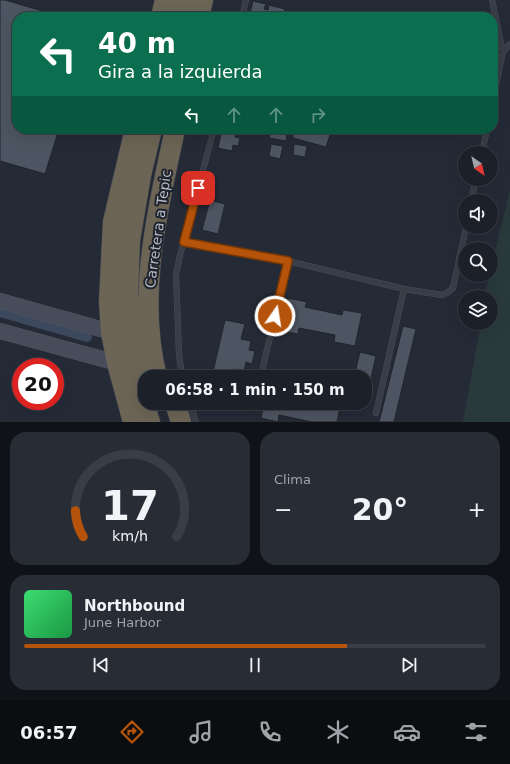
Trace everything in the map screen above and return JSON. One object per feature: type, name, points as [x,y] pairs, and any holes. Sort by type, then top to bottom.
[{"type":"highway","points":[[162,12],[165,0]]},
{"type":"highway","points":[[181,12],[184,0]]},
{"type":"highway","points":[[200,12],[203,0]]},
{"type":"highway","points":[[133,422],[117,363],[111,332],[109,302],[113,222],[134,134]]},
{"type":"highway","points":[[140,134],[141,176]]},
{"type":"highway","name":"Carretera a Tepic","points":[[150,422],[137,381],[131,342],[128,291],[130,240],[141,176],[151,134]]},
{"type":"highway","name":"Carretera a Tepic","points":[[155,370],[148,319],[149,272],[158,208],[174,134]]},
{"type":"highway","points":[[158,208],[155,272],[156,297],[167,370]]},
{"type":"street","points":[[0,301],[111,332]]},
{"type":"street","points":[[0,331],[117,363]]},
{"type":"lane","points":[[243,12],[246,0]]},
{"type":"lane","points":[[492,0],[495,12]]},
{"type":"lane","points":[[498,28],[503,52],[498,76]]},
{"type":"lane","points":[[503,52],[510,44]]},
{"type":"lane","points":[[181,370],[179,354],[176,276],[213,134]]},
{"type":"lane","points":[[483,146],[486,134]]},
{"type":"lane","points":[[184,242],[288,261],[404,289],[442,295],[448,293],[453,288],[465,234]]},
{"type":"lane","points":[[262,370],[288,261]]},
{"type":"lane","points":[[376,413],[404,289]]},
{"type":"lane","points":[[175,410],[196,422]]},
{"type":"shaded area","points":[[510,191],[510,422],[463,422],[480,330],[498,330],[498,290],[486,290],[488,282],[498,282],[497,242]]},
{"type":"building","points":[[0,0],[5,0],[46,12],[12,12],[12,134],[57,134],[45,174],[0,161]]},
{"type":"building","points":[[253,1],[266,4],[264,9],[268,10],[269,5],[285,9],[284,12],[250,12]]},
{"type":"building","points":[[221,134],[236,134],[235,137],[240,138],[238,146],[233,145],[232,151],[218,148]]},
{"type":"building","points":[[270,134],[287,135],[286,141],[269,138]]},
{"type":"building","points":[[293,134],[330,134],[326,147],[293,138]]},
{"type":"building","points":[[271,144],[283,146],[280,159],[269,156]]},
{"type":"building","points":[[294,144],[307,146],[305,157],[293,155]]},
{"type":"building","points":[[210,200],[225,204],[218,234],[202,230]]},
{"type":"building","points":[[288,298],[307,302],[305,307],[342,315],[343,310],[362,313],[355,346],[334,342],[335,335],[299,328],[298,334],[281,331]]},
{"type":"building","points":[[225,320],[245,324],[241,339],[251,341],[249,350],[255,351],[252,364],[246,362],[244,370],[213,370]]},
{"type":"building","points":[[403,326],[416,329],[394,422],[379,422]]},
{"type":"building","points":[[360,352],[376,356],[372,374],[372,370],[356,370]]},
{"type":"building","points":[[263,410],[340,410],[337,422],[312,422],[279,415],[278,422],[261,418]]},
{"type":"waterway","points":[[0,312],[87,337]]},
{"type":"route","points":[[198,188],[184,242],[288,261],[275,316]]}]
